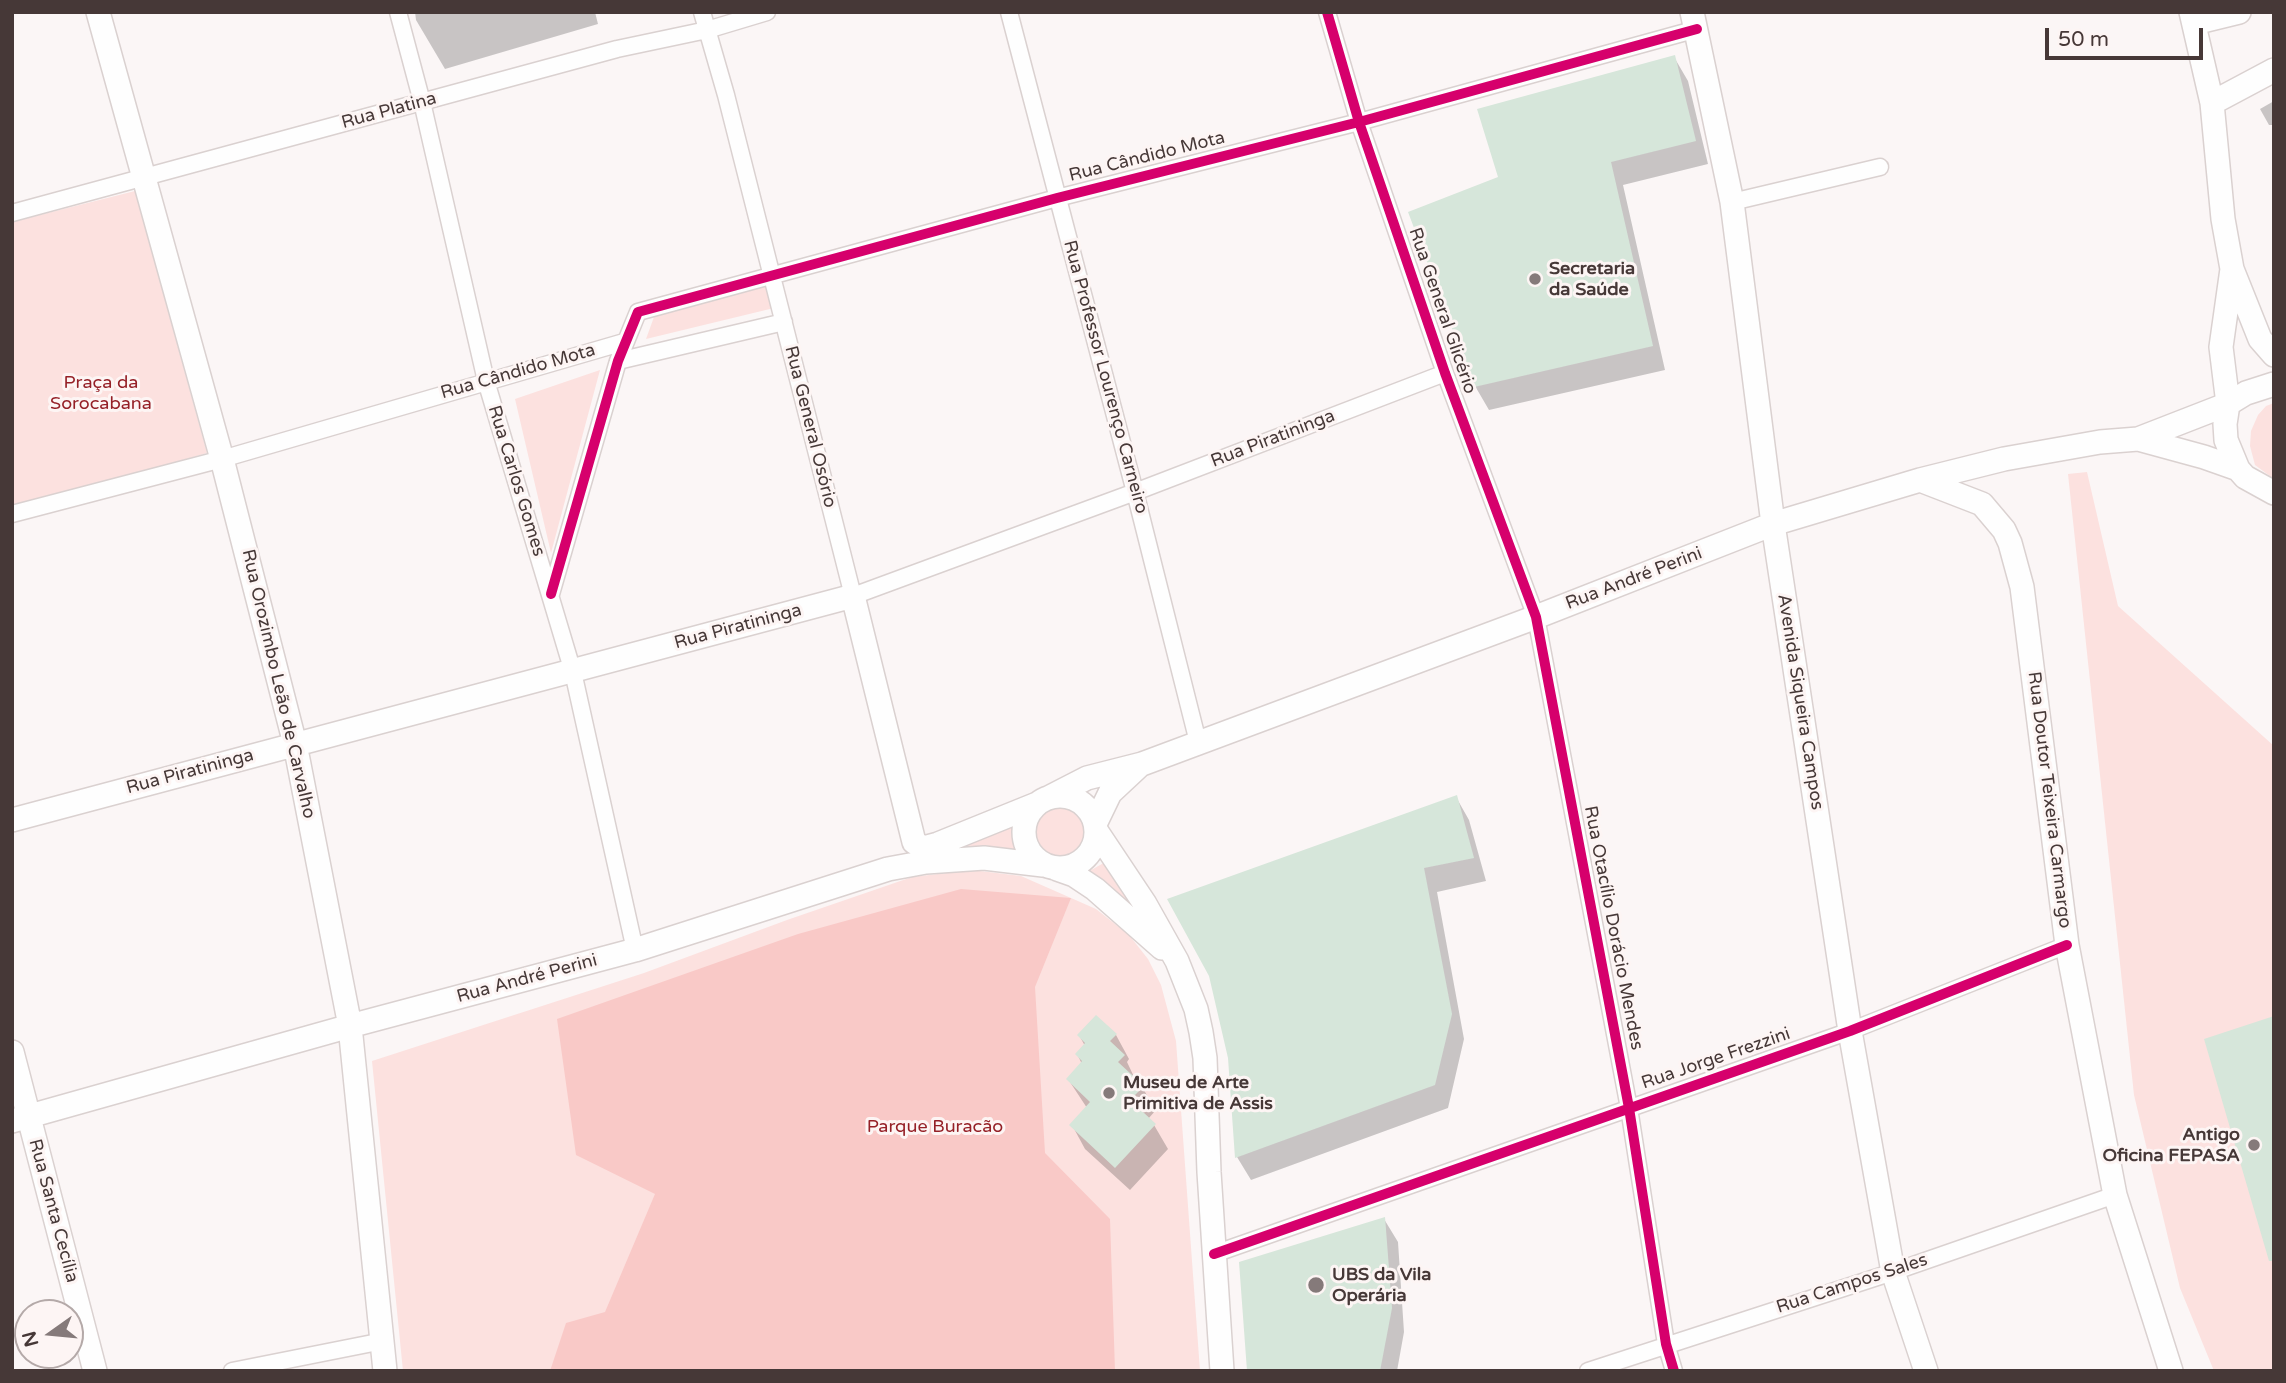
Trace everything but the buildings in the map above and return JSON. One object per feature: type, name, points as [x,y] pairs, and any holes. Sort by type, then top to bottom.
[{"type":"main road","name":"Rua Orozimbo Leão de Carvalho","points":[[98,12],[222,458],[295,744],[351,1026],[384,1371]]},
{"type":"main road","points":[[2239,12],[2192,18],[2212,103],[2223,219],[2232,269],[2260,339],[2274,355]]},
{"type":"main road","name":"Avenida Siqueira Campos","points":[[1695,21],[1732,202],[1773,524],[1850,1031],[1893,1272],[1926,1371]]},
{"type":"main road","points":[[2212,103],[2274,70]]},
{"type":"main road","points":[[2232,269],[2221,347],[2228,404],[2225,424],[2227,440],[2238,469]]},
{"type":"main road","name":"Rua André Perini","points":[[914,842],[923,848],[938,844],[1044,801],[1087,778],[1142,764],[1536,617],[1773,524],[1920,480],[2004,459],[2100,442],[2138,439],[2228,404],[2246,393],[2274,384]]},
{"type":"main road","name":"Rua André Perini","points":[[2138,439],[2238,469],[2245,477],[2274,493]]},
{"type":"main road","name":"Rua Doutor Teixeira Carmargo","points":[[1920,480],[1982,504],[2004,530],[2010,543],[2022,587],[2067,945],[2115,1195],[2171,1371]]},
{"type":"main road","name":"Rua Piratininga","points":[[12,820],[853,596]]},
{"type":"main road","name":"Rua General Osório","points":[[853,596],[914,842]]},
{"type":"main road","name":"Rua André Perini","points":[[1096,827],[1110,793],[1142,764]]},
{"type":"main road","points":[[1177,961],[1096,889],[1032,856],[1025,843],[1024,828],[1028,815],[1044,801],[1064,796],[1078,800],[1089,809],[1096,827],[1145,904],[1177,961],[1196,1009],[1205,1058],[1222,1371]]},
{"type":"main road","points":[[1050,867],[1071,868],[1083,861],[1093,850],[1096,827]]},
{"type":"main road","name":"Rua André Perini","points":[[20,1119],[635,950],[888,869],[926,862],[984,858],[1050,867]]},
{"type":"main road","name":"Rua Santa Cecília","points":[[12,1052],[20,1119],[95,1371]]},
{"type":"street","name":"Rua Carlos Gomes","points":[[398,12],[422,102],[486,381],[573,672],[635,950]]},
{"type":"street","name":"Rua General Osório","points":[[702,12],[726,94],[853,596]]},
{"type":"street","name":"Rua Platina","points":[[12,213],[617,49],[707,30],[767,12]]},
{"type":"street","name":"Rua Professor Lourenço Carneiro","points":[[1009,12],[1198,742]]},
{"type":"street","name":"Rua General Glicério","points":[[1327,12],[1359,122],[1445,373],[1536,617]]},
{"type":"street","name":"Rua Cândido Mota","points":[[12,514],[222,458],[624,342],[638,312],[1057,198],[1359,122],[1695,21]]},
{"type":"street","points":[[1732,202],[1880,167]]},
{"type":"street","name":"Rua Cândido Mota","points":[[618,361],[784,322]]},
{"type":"street","points":[[551,594],[624,342]]},
{"type":"street","name":"Rua Piratininga","points":[[853,596],[1445,373]]},
{"type":"street","name":"Rua Otacílio Dorácio Mendes","points":[[1536,617],[1629,1108],[1666,1344],[1674,1371]]},
{"type":"street","name":"Rua Jorge Frezzini","points":[[1214,1254],[1850,1031],[2067,945]]},
{"type":"street","name":"Rua Campos Sales","points":[[1588,1371],[1893,1272],[2115,1195]]},
{"type":"street","points":[[232,1371],[383,1341]]},
{"type":"green space","name":"Praça da Sorocabana","points":[[135,191],[207,453],[12,509],[12,222]]},
{"type":"green space","points":[[767,286],[774,308],[646,339],[654,317]]},
{"type":"green space","points":[[600,370],[551,553],[515,399]]},
{"type":"green space","points":[[2274,403],[2274,479],[2255,465],[2250,446],[2251,431],[2258,415],[2266,406]]},
{"type":"green space","points":[[2087,472],[2118,606],[2274,746],[2274,1371],[2214,1371],[2180,1288],[2134,1095],[2068,474]]},
{"type":"green space","points":[[1061,806],[1079,813],[1086,831],[1079,849],[1061,856],[1043,849],[1036,831],[1043,813]]},
{"type":"green space","points":[[1011,821],[1020,856],[946,851]]},
{"type":"green space","points":[[1109,860],[1151,927],[1084,874]]},
{"type":"green space","name":"Parque Buracão","points":[[972,870],[1021,876],[1096,909],[1129,935],[1148,959],[1161,985],[1176,1041],[1200,1371],[403,1371],[372,1061],[644,973],[912,877]]},
{"type":"green space","name":"Parque Buracão","points":[[961,889],[1071,898],[1035,987],[1045,1153],[1110,1219],[1115,1371],[550,1371],[566,1323],[605,1312],[655,1194],[576,1155],[557,1019],[798,934]]},
{"type":"cycle path","points":[[1327,12],[1359,122],[1445,373],[1536,617],[1629,1108],[1666,1344],[1674,1371]]},
{"type":"cycle path","points":[[551,594],[618,361],[638,312],[1057,198],[1359,122],[1697,29]]},
{"type":"cycle path","points":[[1214,1254],[1850,1031],[2067,945]]},
{"type":"place","name":"Secretaria da Saúde","points":[[1535,279]]},
{"type":"place","name":"Museu de Arte Primitiva de Assis","points":[[1109,1093]]},
{"type":"place","name":"Antigo Oficina FEPASA","points":[[2254,1145]]},
{"type":"place","name":"UBS da Vila Operária","points":[[1316,1285]]}]
